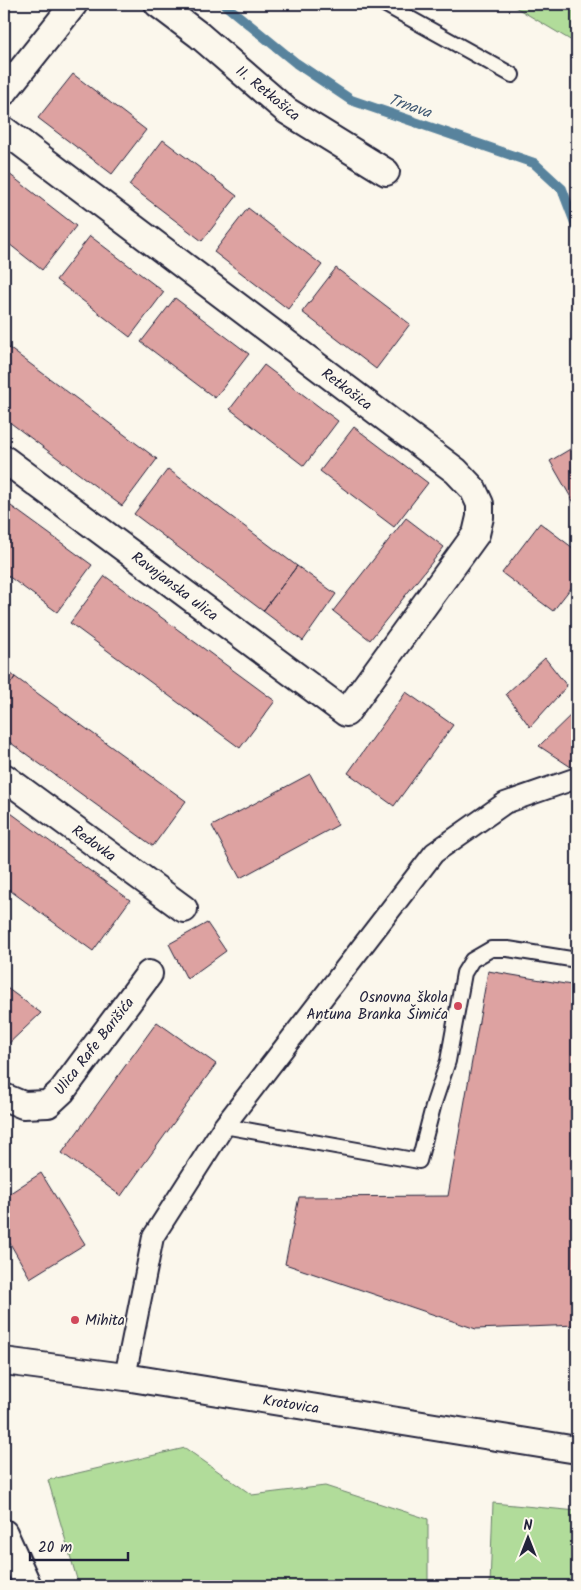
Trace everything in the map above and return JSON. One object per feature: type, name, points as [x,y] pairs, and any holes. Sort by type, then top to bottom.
[{"type":"street","points":[[4,92],[74,4]]},
{"type":"street","name":"II. Retkošica","points":[[158,4],[199,35],[287,111],[386,172]]},
{"type":"street","name":"Retkošica","points":[[4,130],[456,471],[473,489],[480,504],[480,517],[476,534],[346,713]]},
{"type":"street","name":"Ravnjanska ulica","points":[[4,459],[346,713]]},
{"type":"street","name":"Redovka","points":[[4,777],[184,909]]},
{"type":"street","points":[[125,1378],[153,1237],[224,1126],[434,853],[505,803],[577,778]]},
{"type":"street","name":"Ulica Rafe Barišića","points":[[4,1097],[23,1105],[48,1104],[62,1091],[150,974]]},
{"type":"street","name":"Krotovica","points":[[4,1361],[125,1378],[577,1450]]},
{"type":"street","points":[[4,1533],[28,1586]]},
{"type":"lane","points":[[389,5],[512,75]]},
{"type":"lane","points":[[224,1126],[419,1161],[434,1103],[448,1061],[464,974],[472,960],[491,949],[508,949],[577,960]]},
{"type":"green space","points":[[510,4],[577,4],[577,44]]},
{"type":"green space","points":[[185,1448],[252,1495],[325,1486],[428,1519],[428,1586],[79,1586],[48,1480]]},
{"type":"green space","points":[[493,1503],[577,1511],[577,1586],[490,1586]]},
{"type":"building","points":[[73,74],[146,130],[112,174],[38,118]]},
{"type":"building","points":[[163,140],[237,196],[202,241],[129,185]]},
{"type":"building","points":[[4,170],[76,226],[42,270],[4,240]]},
{"type":"building","points":[[248,208],[322,265],[288,309],[214,252]]},
{"type":"building","points":[[90,236],[164,292],[130,337],[56,280]]},
{"type":"building","points":[[336,268],[410,324],[376,369],[302,312]]},
{"type":"building","points":[[175,298],[249,354],[215,398],[141,342]]},
{"type":"building","points":[[5,345],[157,459],[122,506],[4,418]]},
{"type":"building","points":[[264,365],[338,421],[304,466],[230,409]]},
{"type":"building","points":[[354,427],[428,483],[394,527],[320,471]]},
{"type":"building","points":[[577,445],[577,508],[550,461]]},
{"type":"building","points":[[168,469],[297,566],[263,611],[134,514]]},
{"type":"building","points":[[4,501],[92,565],[57,612],[4,573]]},
{"type":"building","points":[[406,518],[444,547],[370,640],[333,611]]},
{"type":"building","points":[[540,523],[577,551],[577,580],[553,611],[502,573]]},
{"type":"building","points":[[297,566],[336,594],[303,641],[263,611]]},
{"type":"building","points":[[105,576],[275,701],[240,748],[70,623]]},
{"type":"building","points":[[545,658],[567,686],[530,727],[506,694]]},
{"type":"building","points":[[4,668],[15,677],[4,693]]},
{"type":"building","points":[[15,677],[186,801],[153,846],[4,738],[4,693]]},
{"type":"building","points":[[406,692],[453,725],[394,806],[348,773]]},
{"type":"building","points":[[577,709],[577,771],[539,746]]},
{"type":"building","points":[[310,774],[338,825],[240,878],[212,826]]},
{"type":"building","points":[[4,808],[130,900],[93,951],[4,886]]},
{"type":"building","points":[[207,923],[226,951],[187,979],[169,944]]},
{"type":"building","points":[[488,971],[577,986],[577,1325],[476,1329],[285,1264],[299,1197],[448,1196]]},
{"type":"building","points":[[4,986],[41,1013],[4,1048]]},
{"type":"building","points":[[157,1022],[216,1064],[121,1196],[62,1153]]},
{"type":"building","points":[[41,1173],[85,1244],[30,1278],[4,1233],[4,1197]]},
{"type":"waterway","name":"Trnava","points":[[224,4],[296,63],[351,100],[534,163],[562,189],[577,228]]},
{"type":"place","name":"Osnovna škola Antuna Branka Šimića","points":[[458,1006]]},
{"type":"place","name":"Mihita","points":[[75,1320]]}]
